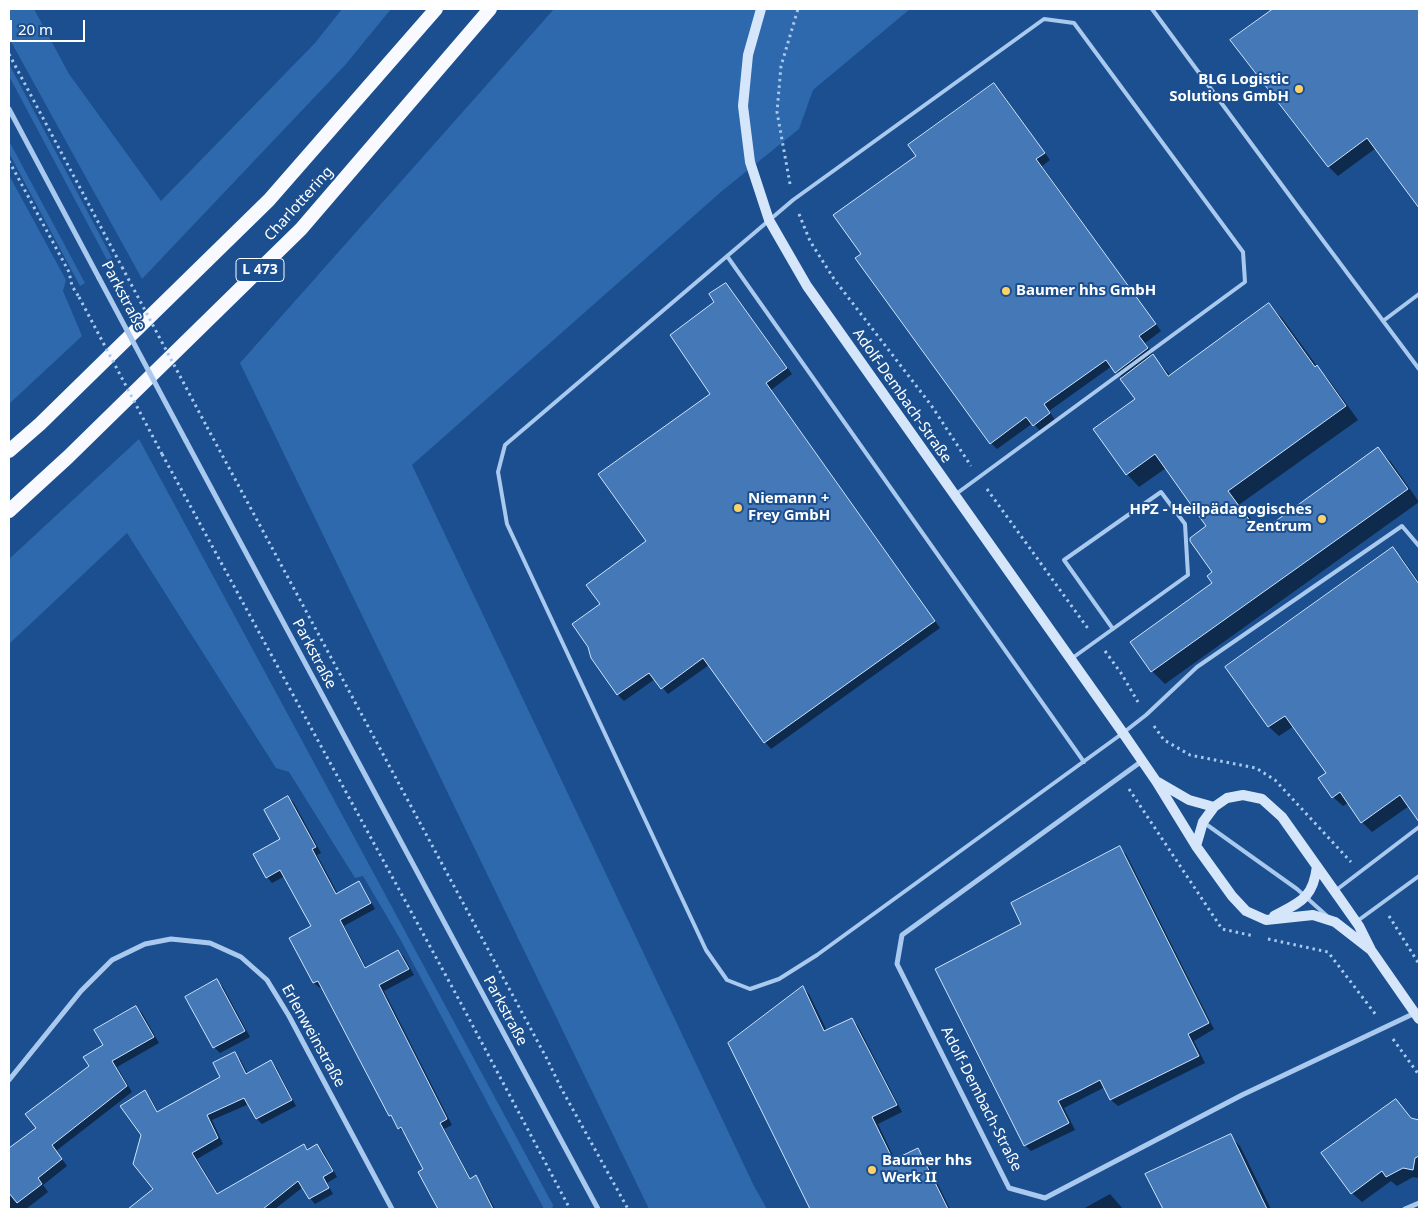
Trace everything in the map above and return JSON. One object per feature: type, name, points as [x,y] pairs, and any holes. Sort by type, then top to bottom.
[{"type":"highway","name":"Charlottering","points":[[9,451],[40,424],[269,200],[436,9]]},
{"type":"highway","name":"Charlottering","points":[[9,510],[68,458],[301,229],[490,9]]},
{"type":"main road","name":"Adolf-Dembach-Straße","points":[[761,9],[748,55],[744,106],[750,162],[769,220],[807,286],[1123,733],[1156,781],[1196,846],[1232,896],[1246,911],[1266,920],[1313,914],[1334,922],[1370,950]]},
{"type":"main road","name":"Adolf-Dembach-Straße","points":[[1156,781],[1189,800],[1214,807],[1227,798],[1243,795],[1262,799],[1282,817],[1335,891],[1356,922],[1370,950],[1417,1016]]},
{"type":"main road","points":[[1196,846],[1204,822],[1214,807]]},
{"type":"main road","points":[[1266,920],[1306,897],[1315,882],[1317,866]]},
{"type":"street","name":"Parkstraße","points":[[9,109],[598,1209]]},
{"type":"street","name":"Adolf-Dembach-Straße","points":[[1142,762],[902,935],[897,964],[1009,1188],[1045,1198],[1242,1095],[1417,1016]]},
{"type":"street","name":"Erlenweinstraße","points":[[9,1080],[81,991],[112,960],[145,944],[171,939],[210,943],[241,957],[267,980],[292,1021],[392,1209]]},
{"type":"street","points":[[1405,1209],[1419,1202]]},
{"type":"lane","points":[[1152,9],[1419,369]]},
{"type":"lane","points":[[954,495],[1245,282],[1243,252],[1074,23],[1044,19],[793,200],[505,444],[498,472],[508,524],[706,950],[727,980],[750,989],[779,979],[817,955],[1123,733],[1146,715],[1197,668],[1402,526],[1419,546]]},
{"type":"lane","points":[[727,256],[1084,762]]},
{"type":"lane","points":[[1383,321],[1419,294]]},
{"type":"lane","points":[[1071,659],[1097,640],[1113,629],[1188,575],[1185,524],[1161,492],[1064,560],[1113,629]]},
{"type":"lane","points":[[1204,822],[1306,897],[1334,922]]},
{"type":"lane","points":[[1335,891],[1419,827]]},
{"type":"lane","points":[[1356,922],[1419,876]]},
{"type":"path","points":[[798,9],[781,66],[777,112],[793,200],[810,241],[834,279],[931,405],[979,478],[1121,673],[1146,715],[1164,740],[1190,755],[1256,768],[1275,780],[1360,871]]},
{"type":"path","points":[[9,54],[207,427],[533,1032],[561,1088],[628,1209]]},
{"type":"path","points":[[9,161],[68,272],[72,286],[457,996],[570,1209]]},
{"type":"path","points":[[1382,904],[1419,964]]},
{"type":"shaded area","points":[[9,9],[34,9],[69,74],[161,201],[315,43],[342,9],[391,9],[346,64],[142,279],[9,38]]},
{"type":"shaded area","points":[[554,9],[910,9],[813,90],[799,129],[722,191],[412,465],[754,1186],[767,1209],[649,1209],[240,363]]},
{"type":"shaded area","points":[[9,64],[112,258],[107,260],[9,76]]},
{"type":"shaded area","points":[[9,141],[85,283],[80,286],[9,153]]},
{"type":"shaded area","points":[[9,175],[66,280],[63,291],[82,336],[9,404]]},
{"type":"shaded area","points":[[139,439],[553,1205],[552,1209],[544,1209],[399,937],[363,876],[355,878],[289,772],[276,768],[127,533],[9,644],[9,559]]},
{"type":"building","points":[[1273,9],[1419,9],[1419,208],[1367,138],[1328,167],[1230,40]]},
{"type":"building","name":"Baumer hhs GmbH","points":[[994,83],[1045,153],[1036,159],[1156,324],[1139,336],[1148,348],[1115,373],[1106,360],[1044,404],[1050,413],[1033,426],[1026,417],[990,444],[855,258],[861,254],[833,215],[916,156],[908,145]]},
{"type":"building","name":"Niemann + Frey GmbH","points":[[726,283],[787,368],[766,383],[935,621],[764,743],[703,658],[661,689],[649,673],[617,695],[591,658],[588,647],[572,624],[600,604],[586,585],[646,541],[598,474],[710,394],[670,335],[714,302],[709,294]]},
{"type":"building","name":"HPZ - Heilpädagogisches Zentrum","points":[[1269,303],[1346,406],[1228,491],[1259,533],[1378,447],[1408,489],[1151,672],[1130,642],[1212,583],[1207,576],[1212,572],[1190,541],[1190,538],[1206,526],[1155,454],[1126,475],[1093,429],[1135,399],[1120,379],[1153,354],[1168,376]]},
{"type":"building","points":[[1393,547],[1419,584],[1419,822],[1400,795],[1361,823],[1340,792],[1332,798],[1318,778],[1326,773],[1285,716],[1268,727],[1225,667]]},
{"type":"building","points":[[288,796],[316,847],[312,849],[336,894],[359,881],[371,903],[340,920],[365,968],[398,950],[409,969],[379,985],[447,1119],[440,1123],[470,1179],[476,1175],[493,1209],[438,1209],[418,1172],[423,1169],[401,1127],[398,1129],[391,1115],[389,1116],[318,981],[313,983],[289,938],[311,926],[280,870],[266,878],[253,854],[280,839],[264,810]]},
{"type":"building","points":[[1120,846],[1209,1023],[1188,1034],[1199,1056],[1110,1100],[1100,1080],[1058,1101],[1069,1123],[1024,1146],[935,969],[1021,924],[1011,903]]},
{"type":"building","points":[[217,979],[245,1031],[213,1048],[185,997]]},
{"type":"building","points":[[803,986],[824,1031],[852,1018],[897,1105],[872,1117],[893,1160],[918,1148],[948,1209],[810,1209],[728,1043]]},
{"type":"building","points":[[136,1006],[154,1037],[112,1061],[127,1086],[52,1145],[62,1159],[38,1178],[42,1184],[17,1203],[9,1193],[9,1148],[36,1128],[25,1114],[89,1066],[83,1057],[103,1045],[94,1030]]},
{"type":"building","points":[[235,1052],[246,1074],[271,1060],[292,1100],[256,1119],[244,1098],[207,1115],[218,1138],[192,1153],[217,1194],[304,1144],[307,1150],[317,1144],[333,1171],[323,1177],[329,1188],[309,1199],[298,1181],[263,1209],[128,1209],[153,1189],[133,1164],[141,1135],[120,1106],[145,1090],[157,1112],[220,1077],[213,1063]]},
{"type":"building","points":[[1396,1099],[1411,1118],[1419,1120],[1419,1156],[1415,1158],[1413,1170],[1403,1168],[1386,1177],[1382,1171],[1351,1194],[1321,1153]]},
{"type":"building","points":[[1231,1134],[1267,1209],[1163,1209],[1145,1174]]},
{"type":"place","name":"BLG Logistic Solutions GmbH","points":[[1299,89]]},
{"type":"place","name":"Baumer hhs GmbH","points":[[1006,291]]},
{"type":"place","name":"Niemann + Frey GmbH","points":[[738,508]]},
{"type":"place","name":"HPZ - Heilpädagogisches Zentrum","points":[[1322,519]]},
{"type":"place","name":"Baumer hhs Werk II","points":[[872,1170]]}]
